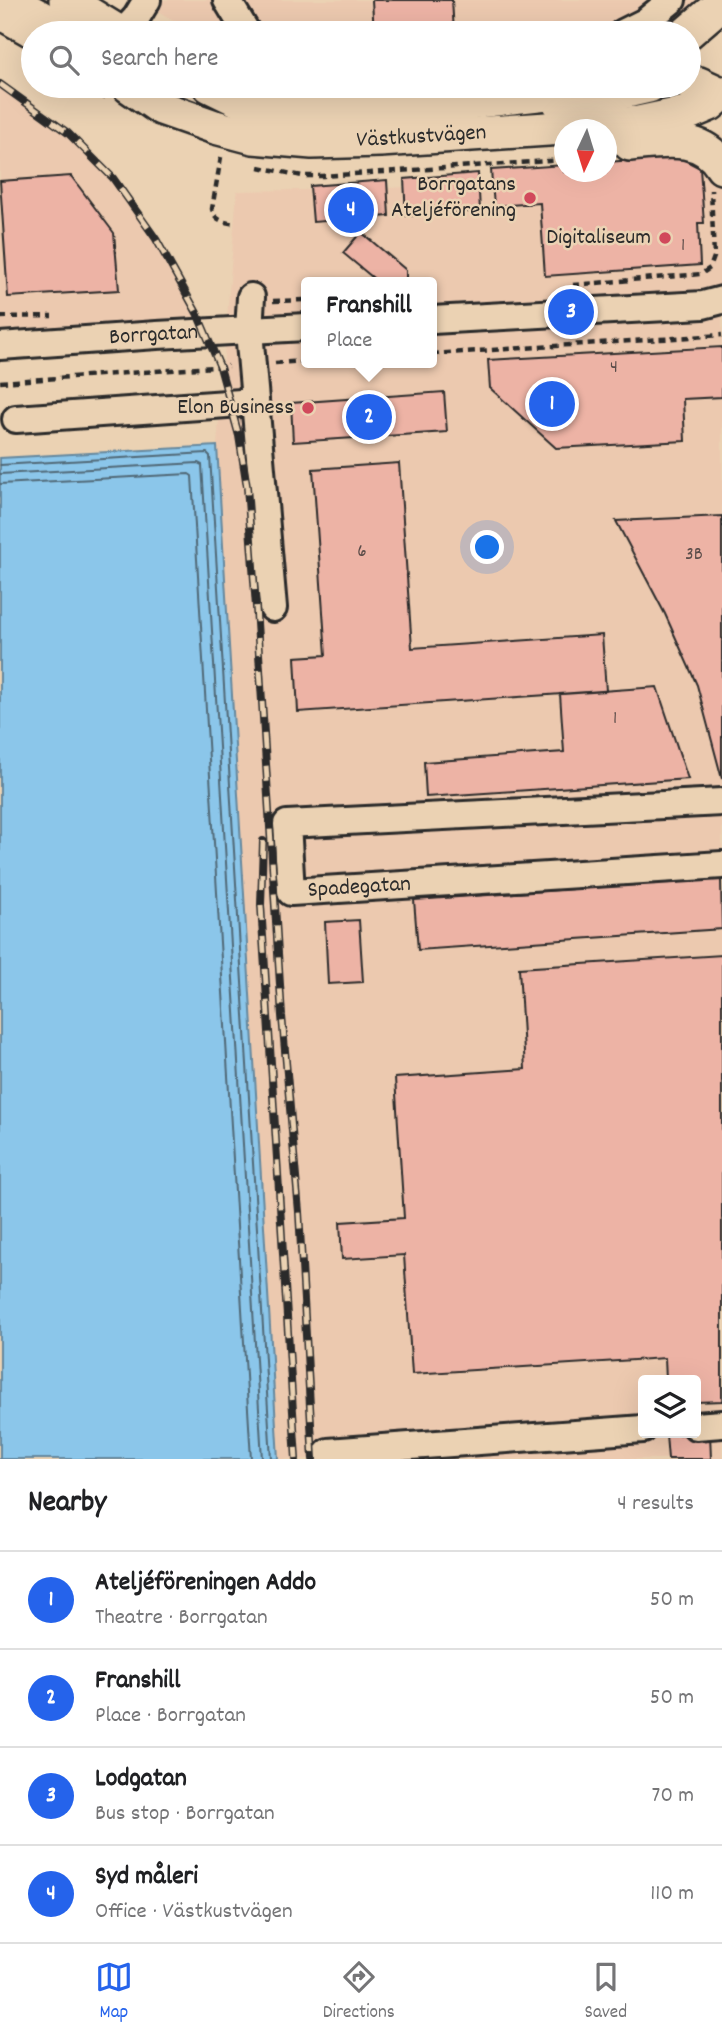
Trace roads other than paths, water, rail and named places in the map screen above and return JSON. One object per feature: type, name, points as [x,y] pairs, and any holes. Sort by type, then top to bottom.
[{"type":"main road","points":[[66,0],[101,21]]},
{"type":"main road","points":[[701,21],[722,3]]},
{"type":"main road","points":[[0,12],[21,24]]},
{"type":"main road","points":[[701,85],[722,93]]},
{"type":"main road","name":"Västkustvägen","points":[[148,98],[218,142],[253,136],[312,142],[380,141],[639,123],[691,112],[710,104],[722,93]]},
{"type":"main road","name":"Västkustvägen","points":[[235,98],[274,110],[308,113],[504,98]]},
{"type":"main road","name":"Västkustvägen","points":[[460,103],[507,104],[596,98]]},
{"type":"main road","points":[[617,145],[681,140],[709,151],[716,178]]},
{"type":"main road","points":[[218,142],[253,144],[314,157],[365,160],[554,150]]},
{"type":"street","points":[[16,0],[54,21]]},
{"type":"street","points":[[133,21],[147,0]]},
{"type":"street","points":[[227,0],[240,21]]},
{"type":"street","points":[[646,21],[672,0]]},
{"type":"street","points":[[722,93],[722,107]]},
{"type":"street","points":[[251,297],[249,331],[273,608]]},
{"type":"street","points":[[437,320],[703,305],[722,300]]},
{"type":"street","name":"Borrgatan","points":[[0,346],[301,327]]},
{"type":"street","points":[[16,419],[256,402]]},
{"type":"street","name":"Spadegatan","points":[[722,802],[287,824],[290,892],[722,865]]},
{"type":"street","points":[[701,1426],[722,1424]]},
{"type":"street","points":[[329,1459],[328,1452],[638,1429]]},
{"type":"water","points":[[217,446],[278,1459],[0,1459],[0,458]]},
{"type":"railway","points":[[0,84],[68,133],[113,178],[156,239],[197,313],[220,367],[239,436],[247,487],[256,607],[282,1016],[299,1212],[313,1459]]},
{"type":"railway","points":[[263,841],[261,905],[296,1459]]},
{"type":"place","name":"Borrgatans Ateljéförening","points":[[530,198]]},
{"type":"place","name":"Syd måleri","points":[[351,210]]},
{"type":"place","name":"Digitaliseum","points":[[665,238]]},
{"type":"place","name":"Lodgatan","points":[[571,312]]},
{"type":"place","name":"Ateljéföreningen Addo","points":[[552,404]]},
{"type":"place","name":"Elon Business","points":[[308,408]]},
{"type":"place","name":"Franshill","points":[[369,417]]}]
